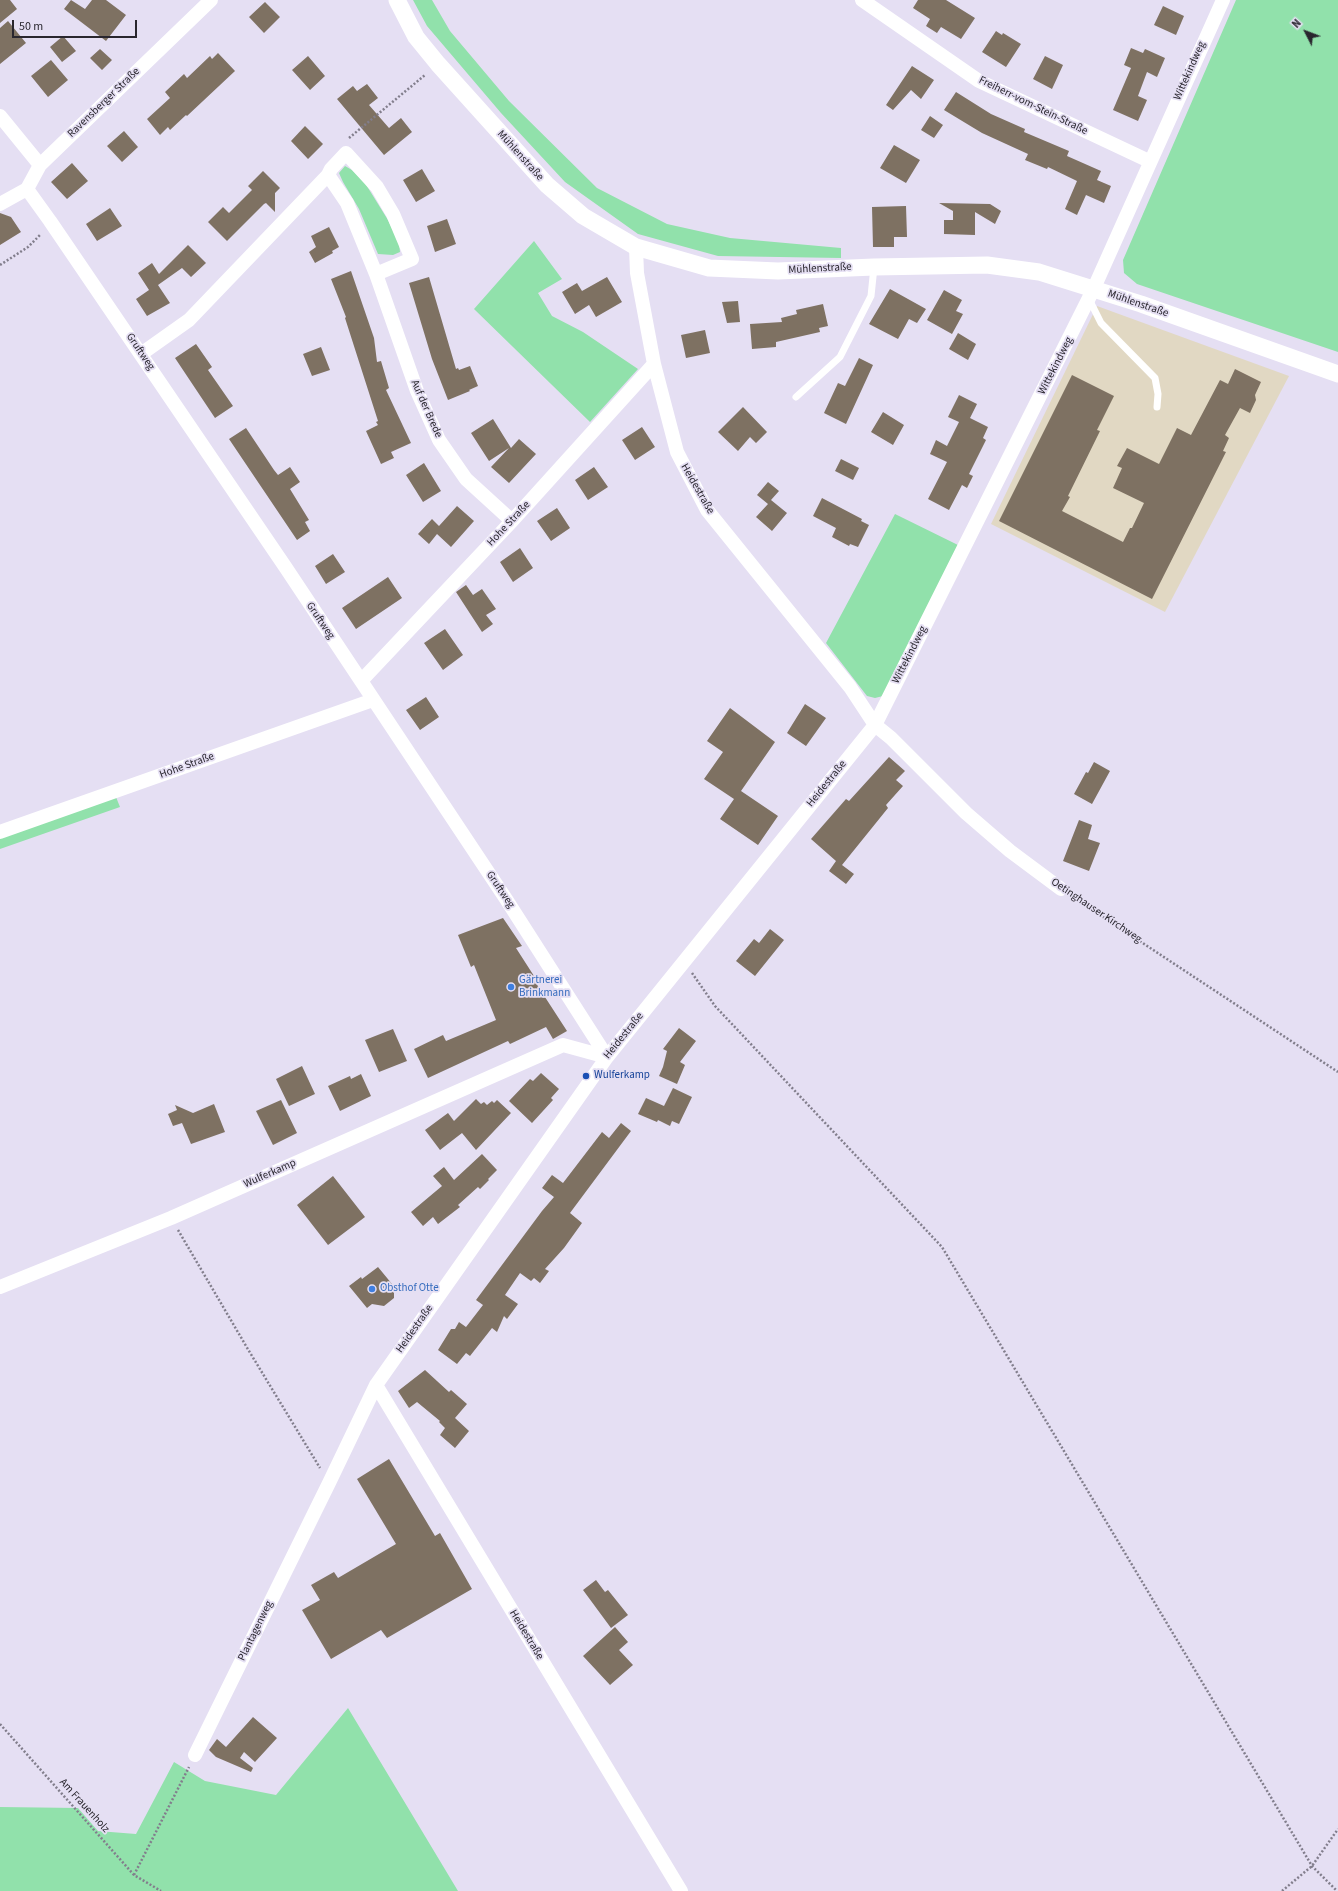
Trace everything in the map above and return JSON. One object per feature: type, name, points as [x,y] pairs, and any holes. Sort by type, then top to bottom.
[{"type":"street","name":"Ravensberger Straße","points":[[27,189],[40,165],[211,0]]},
{"type":"street","name":"Mühlenstraße","points":[[397,0],[416,37],[438,64],[547,185],[583,216],[636,247],[709,268],[778,271],[874,267],[987,265],[1038,272],[1092,294],[1338,374]]},
{"type":"street","name":"Freiherr-vom-Stein-Straße","points":[[862,0],[979,81],[1150,161]]},
{"type":"street","name":"Wittekindweg","points":[[875,725],[1092,294],[1222,0]]},
{"type":"street","points":[[0,116],[40,165]]},
{"type":"street","points":[[141,354],[189,320],[328,175],[330,169],[346,153],[377,187],[393,214],[412,259],[376,274]]},
{"type":"street","name":"Auf der Brede","points":[[328,175],[347,203],[376,274],[417,391],[439,440],[466,479],[512,521]]},
{"type":"street","points":[[0,204],[27,189]]},
{"type":"street","name":"Gruftweg","points":[[27,189],[141,354],[361,681],[513,910],[607,1057]]},
{"type":"street","name":"Heidestraße","points":[[636,247],[637,273],[654,364],[677,452],[707,510],[850,687],[875,725],[607,1057],[376,1385],[681,1891]]},
{"type":"street","name":"Hohe Straße","points":[[361,681],[512,521],[654,364]]},
{"type":"street","name":"Hohe Straße","points":[[0,832],[373,700]]},
{"type":"street","name":"Oetinghauser Kirchweg","points":[[875,725],[891,738],[966,813],[1010,852],[1061,889]]},
{"type":"street","name":"Wulferkamp","points":[[0,1287],[171,1218],[563,1045],[607,1057]]},
{"type":"street","name":"Plantagenweg","points":[[195,1755],[376,1385]]},
{"type":"lane","points":[[796,397],[840,357],[871,296],[874,267]]},
{"type":"lane","points":[[1092,294],[1101,323],[1155,378],[1158,385],[1157,407]]},
{"type":"path","points":[[346,153],[349,139],[438,64]]},
{"type":"path","points":[[0,265],[28,247],[42,234],[50,221]]},
{"type":"path","name":"Oetinghauser Kirchweg","points":[[1061,889],[1338,1072]]},
{"type":"path","points":[[684,961],[715,1006],[942,1247],[1312,1866],[1337,1891]]},
{"type":"path","points":[[171,1218],[329,1483]]},
{"type":"path","name":"Am Frauenholz","points":[[0,1724],[134,1875],[161,1891]]},
{"type":"path","points":[[134,1875],[195,1755]]},
{"type":"path","points":[[1282,1891],[1312,1866],[1338,1830]]},
{"type":"shaded area","points":[[1097,306],[1289,376],[1165,612],[991,524]]},
{"type":"green space","points":[[413,0],[432,0],[450,31],[509,101],[597,188],[667,224],[730,238],[841,248],[841,258],[718,256],[638,234],[565,182],[501,113],[427,26]]},
{"type":"green space","points":[[1236,0],[1338,0],[1338,352],[1137,284],[1124,273],[1123,260]]},
{"type":"green space","points":[[345,166],[352,170],[365,183],[388,220],[399,243],[400,252],[393,255],[378,254],[359,209],[339,173]]},
{"type":"green space","points":[[534,241],[562,279],[538,293],[552,316],[583,332],[638,369],[590,422],[474,309]]},
{"type":"green space","points":[[895,514],[958,545],[883,696],[875,698],[867,696],[826,643]]},
{"type":"green space","points":[[116,797],[120,807],[0,849],[0,837]]},
{"type":"green space","points":[[348,1708],[458,1891],[0,1891],[0,1807],[78,1808],[98,1831],[136,1834],[174,1762],[205,1781],[276,1795]]},
{"type":"building","points":[[0,0],[10,0],[17,9],[0,23]]},
{"type":"building","points":[[71,0],[85,9],[92,0],[106,0],[126,15],[106,41],[64,9]]},
{"type":"building","points":[[918,0],[946,0],[975,18],[961,39],[941,27],[937,33],[926,26],[930,19],[913,8]]},
{"type":"building","points":[[265,2],[280,17],[264,33],[249,17]]},
{"type":"building","points":[[1163,6],[1184,16],[1176,35],[1154,25]]},
{"type":"building","points":[[8,21],[26,43],[0,64],[0,28]]},
{"type":"building","points":[[996,31],[1002,35],[1003,33],[1021,44],[1006,67],[982,52]]},
{"type":"building","points":[[63,36],[76,51],[62,62],[50,47]]},
{"type":"building","points":[[1131,48],[1143,53],[1145,49],[1165,58],[1157,77],[1147,72],[1138,96],[1147,100],[1138,121],[1113,110],[1131,68],[1124,65]]},
{"type":"building","points":[[100,49],[112,60],[102,70],[90,58]]},
{"type":"building","points":[[218,53],[235,71],[187,116],[186,115],[170,130],[168,127],[160,135],[147,119],[170,98],[165,92],[184,74],[187,78],[210,56],[212,59]]},
{"type":"building","points":[[308,56],[325,76],[310,90],[292,70]]},
{"type":"building","points":[[1045,56],[1063,65],[1052,89],[1033,79]]},
{"type":"building","points":[[51,60],[68,80],[48,97],[31,76]]},
{"type":"building","points":[[912,66],[934,80],[921,99],[911,90],[893,110],[886,105]]},
{"type":"building","points":[[367,84],[378,98],[369,105],[389,128],[401,118],[412,132],[384,155],[337,99],[353,86],[357,91]]},
{"type":"building","points":[[956,92],[991,114],[1025,129],[1024,132],[1069,151],[1067,156],[1101,171],[1097,180],[1111,186],[1104,203],[1086,195],[1077,215],[1065,209],[1077,181],[1048,167],[1047,169],[1025,160],[1028,154],[982,133],[944,110]]},
{"type":"building","points":[[930,116],[943,125],[934,138],[921,130]]},
{"type":"building","points":[[305,126],[323,144],[308,159],[291,141]]},
{"type":"building","points":[[124,131],[138,147],[122,162],[107,146]]},
{"type":"building","points":[[894,145],[920,160],[906,183],[880,168]]},
{"type":"building","points":[[72,163],[88,181],[67,199],[51,182]]},
{"type":"building","points":[[422,169],[435,191],[416,202],[403,180]]},
{"type":"building","points":[[263,171],[280,188],[275,193],[275,212],[266,203],[264,204],[227,241],[208,222],[223,207],[229,213],[252,190],[248,186]]},
{"type":"building","points":[[939,203],[990,204],[1001,211],[995,224],[975,212],[975,235],[944,234],[944,220],[953,220],[953,211]]},
{"type":"building","points":[[906,206],[907,237],[894,237],[894,247],[873,247],[872,207]]},
{"type":"building","points":[[110,208],[122,226],[97,241],[86,224]]},
{"type":"building","points":[[0,213],[11,217],[21,232],[0,245]]},
{"type":"building","points":[[447,219],[456,244],[435,252],[427,226]]},
{"type":"building","points":[[329,227],[339,247],[332,251],[333,253],[315,263],[309,252],[316,247],[311,236]]},
{"type":"building","points":[[188,245],[206,263],[191,277],[182,268],[158,285],[170,303],[147,316],[136,299],[149,290],[138,273],[152,263],[159,274]]},
{"type":"building","points":[[351,271],[374,338],[377,362],[381,361],[389,388],[386,390],[411,443],[391,452],[394,458],[381,464],[366,431],[378,425],[376,422],[378,421],[345,318],[346,317],[331,279]]},
{"type":"building","points":[[429,277],[456,369],[458,368],[459,370],[470,366],[478,386],[448,400],[432,359],[409,283]]},
{"type":"building","points":[[607,277],[622,302],[596,317],[589,305],[575,314],[562,292],[577,283],[582,291]]},
{"type":"building","points":[[890,289],[926,309],[917,323],[909,319],[898,339],[869,324]]},
{"type":"building","points":[[944,290],[962,300],[956,311],[963,314],[952,334],[927,320]]},
{"type":"building","points":[[738,301],[740,322],[727,323],[722,302]]},
{"type":"building","points":[[823,304],[828,326],[819,328],[820,332],[776,342],[776,347],[752,349],[750,324],[782,322],[781,318],[797,314],[796,310]]},
{"type":"building","points":[[705,330],[710,353],[686,358],[681,335]]},
{"type":"building","points":[[958,333],[976,344],[968,360],[949,349]]},
{"type":"building","points":[[196,344],[212,367],[208,370],[233,406],[215,418],[175,358]]},
{"type":"building","points":[[321,347],[330,370],[312,376],[303,354]]},
{"type":"building","points":[[859,358],[873,365],[846,424],[824,413],[838,383],[845,386]]},
{"type":"building","points":[[1235,369],[1261,382],[1255,395],[1256,400],[1250,413],[1240,408],[1225,435],[1229,438],[1223,451],[1226,452],[1152,599],[999,521],[1072,375],[1114,396],[1097,430],[1100,431],[1068,496],[1070,497],[1062,511],[1123,542],[1130,528],[1132,528],[1144,503],[1113,488],[1122,468],[1117,466],[1127,448],[1159,464],[1177,428],[1191,435],[1220,380],[1228,384]]},
{"type":"building","points":[[959,395],[977,404],[970,418],[988,427],[983,438],[986,440],[969,474],[973,476],[967,488],[962,485],[949,510],[928,499],[947,462],[930,454],[936,440],[947,446],[959,422],[948,417]]},
{"type":"building","points":[[743,407],[767,432],[756,443],[750,437],[738,451],[718,432]]},
{"type":"building","points":[[883,412],[904,425],[893,445],[871,432]]},
{"type":"building","points":[[493,419],[511,448],[519,439],[536,454],[509,483],[491,467],[509,448],[489,461],[471,433]]},
{"type":"building","points":[[642,427],[655,447],[635,460],[622,440]]},
{"type":"building","points":[[246,428],[278,475],[290,467],[300,482],[290,489],[309,520],[305,522],[310,531],[297,540],[229,439]]},
{"type":"building","points":[[841,459],[859,468],[853,480],[835,471]]},
{"type":"building","points":[[424,463],[441,491],[423,502],[406,475]]},
{"type":"building","points":[[594,467],[608,487],[588,500],[575,480]]},
{"type":"building","points":[[768,482],[779,491],[771,500],[787,513],[772,531],[756,517],[768,504],[757,495]]},
{"type":"building","points":[[822,498],[862,519],[861,521],[869,525],[858,547],[850,544],[849,546],[832,537],[836,528],[813,516]]},
{"type":"building","points":[[457,506],[474,521],[451,547],[437,534],[429,544],[418,534],[432,519],[439,526]]},
{"type":"building","points":[[557,508],[570,528],[551,541],[537,521]]},
{"type":"building","points":[[520,548],[533,568],[513,582],[500,562]]},
{"type":"building","points":[[333,554],[345,572],[326,584],[315,566]]},
{"type":"building","points":[[388,577],[402,598],[356,629],[342,608]]},
{"type":"building","points":[[466,585],[473,595],[482,589],[496,609],[486,615],[493,624],[482,632],[456,592]]},
{"type":"building","points":[[445,629],[463,655],[443,670],[424,643]]},
{"type":"building","points":[[426,697],[439,717],[420,730],[406,710]]},
{"type":"building","points":[[805,704],[826,718],[806,746],[787,733]]},
{"type":"building","points":[[730,708],[775,742],[741,791],[778,816],[758,845],[720,819],[734,799],[704,779],[723,752],[707,741]]},
{"type":"building","points":[[889,757],[905,771],[896,780],[903,786],[886,805],[888,808],[842,865],[854,874],[846,884],[829,871],[836,861],[811,839],[846,799],[849,801]]},
{"type":"building","points":[[1094,762],[1110,771],[1092,804],[1074,794],[1086,772],[1088,773]]},
{"type":"building","points":[[1079,820],[1092,825],[1088,839],[1100,843],[1089,871],[1063,861]]},
{"type":"building","name":"Gärtnerei Brinkmann","points":[[503,918],[522,946],[516,948],[534,976],[532,977],[567,1031],[553,1039],[546,1027],[510,1044],[508,1041],[428,1078],[414,1049],[443,1035],[446,1041],[496,1020],[474,965],[471,967],[458,935]]},
{"type":"building","points":[[770,929],[784,940],[755,976],[736,961],[754,939],[759,943]]},
{"type":"building","points":[[679,1028],[696,1041],[680,1062],[685,1065],[677,1084],[659,1076],[667,1051],[663,1049]]},
{"type":"building","points":[[393,1029],[407,1061],[379,1072],[365,1040]]},
{"type":"building","points":[[302,1066],[315,1094],[289,1106],[276,1079]]},
{"type":"building","points":[[541,1073],[559,1089],[551,1098],[553,1100],[532,1123],[509,1101],[530,1079],[533,1081]]},
{"type":"building","points":[[361,1074],[371,1096],[340,1111],[328,1086],[350,1076],[351,1079]]},
{"type":"building","points":[[673,1088],[692,1097],[679,1124],[672,1121],[670,1126],[658,1120],[657,1122],[638,1114],[646,1098],[664,1106]]},
{"type":"building","points":[[476,1099],[481,1104],[484,1102],[487,1105],[492,1101],[494,1103],[497,1100],[511,1113],[476,1150],[462,1133],[440,1150],[425,1130],[448,1113],[454,1121]]},
{"type":"building","points":[[281,1100],[297,1133],[273,1145],[256,1111]]},
{"type":"building","points":[[214,1104],[225,1132],[191,1144],[182,1123],[173,1126],[168,1114],[177,1110],[175,1105],[193,1113]]},
{"type":"building","points":[[621,1123],[631,1131],[570,1213],[582,1223],[564,1248],[545,1269],[549,1271],[540,1283],[534,1278],[531,1281],[520,1273],[505,1295],[518,1304],[507,1319],[504,1316],[497,1332],[492,1328],[470,1356],[466,1353],[457,1364],[438,1350],[451,1329],[455,1329],[459,1322],[466,1327],[483,1305],[476,1300],[554,1197],[542,1188],[552,1175],[563,1183],[602,1132],[609,1138]]},
{"type":"building","points":[[482,1154],[497,1170],[488,1179],[489,1180],[480,1189],[478,1187],[458,1205],[460,1207],[438,1224],[433,1217],[423,1226],[411,1212],[442,1186],[433,1176],[444,1167],[454,1180]]},
{"type":"building","points":[[333,1176],[365,1217],[328,1245],[297,1205]]},
{"type":"building","name":"Obsthof Otte","points":[[378,1267],[392,1284],[389,1286],[394,1293],[394,1298],[384,1306],[372,1304],[367,1308],[349,1286],[361,1277],[362,1279]]},
{"type":"building","points":[[425,1370],[449,1392],[451,1390],[467,1404],[455,1418],[469,1431],[455,1448],[440,1435],[445,1428],[439,1422],[440,1421],[417,1402],[409,1408],[398,1391]]},
{"type":"building","points":[[389,1459],[435,1536],[440,1533],[472,1589],[387,1638],[381,1630],[331,1659],[302,1610],[320,1600],[311,1585],[334,1572],[338,1578],[396,1544],[357,1479]]},
{"type":"building","points":[[596,1580],[605,1592],[608,1590],[628,1615],[611,1628],[583,1590]]},
{"type":"building","points":[[615,1627],[628,1642],[619,1650],[633,1665],[610,1685],[583,1656]]},
{"type":"building","points":[[253,1717],[277,1738],[255,1762],[244,1752],[240,1758],[253,1768],[251,1772],[216,1757],[209,1750],[217,1739],[226,1747]]},
{"type":"place","name":"Gärtnerei Brinkmann","points":[[511,987]]},
{"type":"place","name":"Wulferkamp","points":[[586,1076]]},
{"type":"place","name":"Obsthof Otte","points":[[372,1289]]}]
